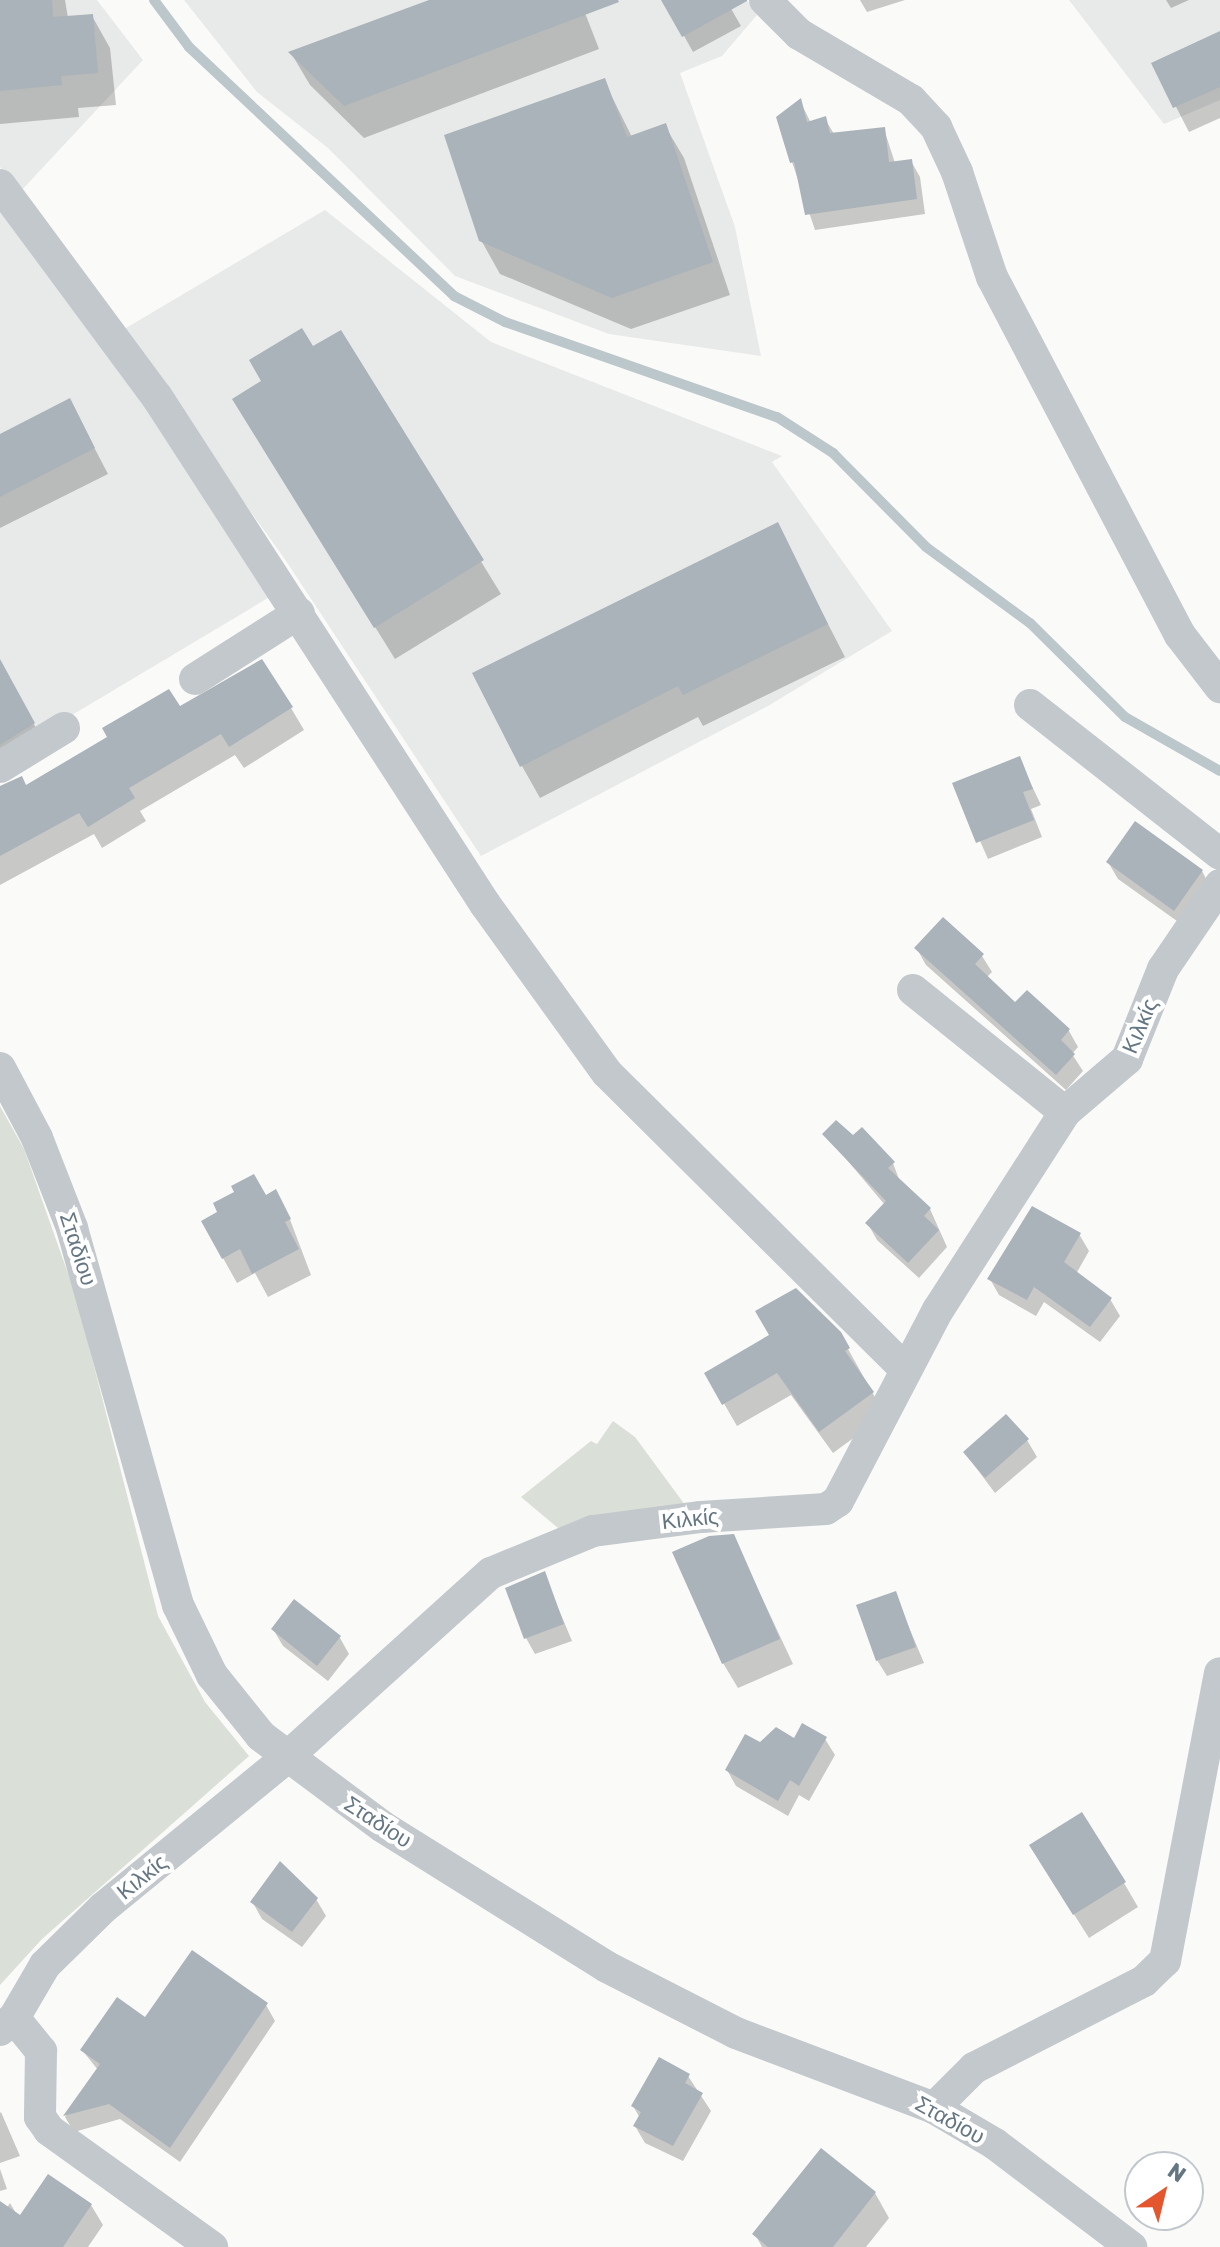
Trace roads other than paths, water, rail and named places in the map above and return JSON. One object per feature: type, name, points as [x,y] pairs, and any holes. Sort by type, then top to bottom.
[{"type":"street","points":[[765,0],[799,34],[911,100],[936,127],[957,172],[992,277],[1180,635],[1220,687]]},
{"type":"street","points":[[0,185],[157,397],[485,904],[607,1073],[905,1369]]},
{"type":"street","points":[[195,679],[299,613]]},
{"type":"street","points":[[1030,705],[1220,854]]},
{"type":"street","points":[[0,767],[64,728]]},
{"type":"street","name":"Κιλκίς","points":[[7,2024],[45,1965],[93,1918],[286,1758],[464,1594],[511,1562],[567,1538],[606,1529],[833,1506],[852,1480],[905,1369],[1065,1112],[1127,1059],[1163,969],[1220,885]]},
{"type":"street","points":[[913,990],[1065,1112]]},
{"type":"street","name":"Σταδίου","points":[[0,1068],[37,1138],[72,1228],[178,1605],[233,1705],[286,1758],[383,1827],[657,1995],[736,2033],[934,2108],[995,2144],[1131,2247]]},
{"type":"street","points":[[934,2108],[974,2068],[1144,1981],[1165,1961],[1220,1673]]},
{"type":"street","points":[[7,2024],[41,2051],[40,2117],[49,2130],[212,2247]]},
{"type":"waterway","points":[[154,0],[189,47],[454,296],[505,322],[777,417],[833,453],[926,547],[1030,623],[1125,717],[1220,771]]}]
